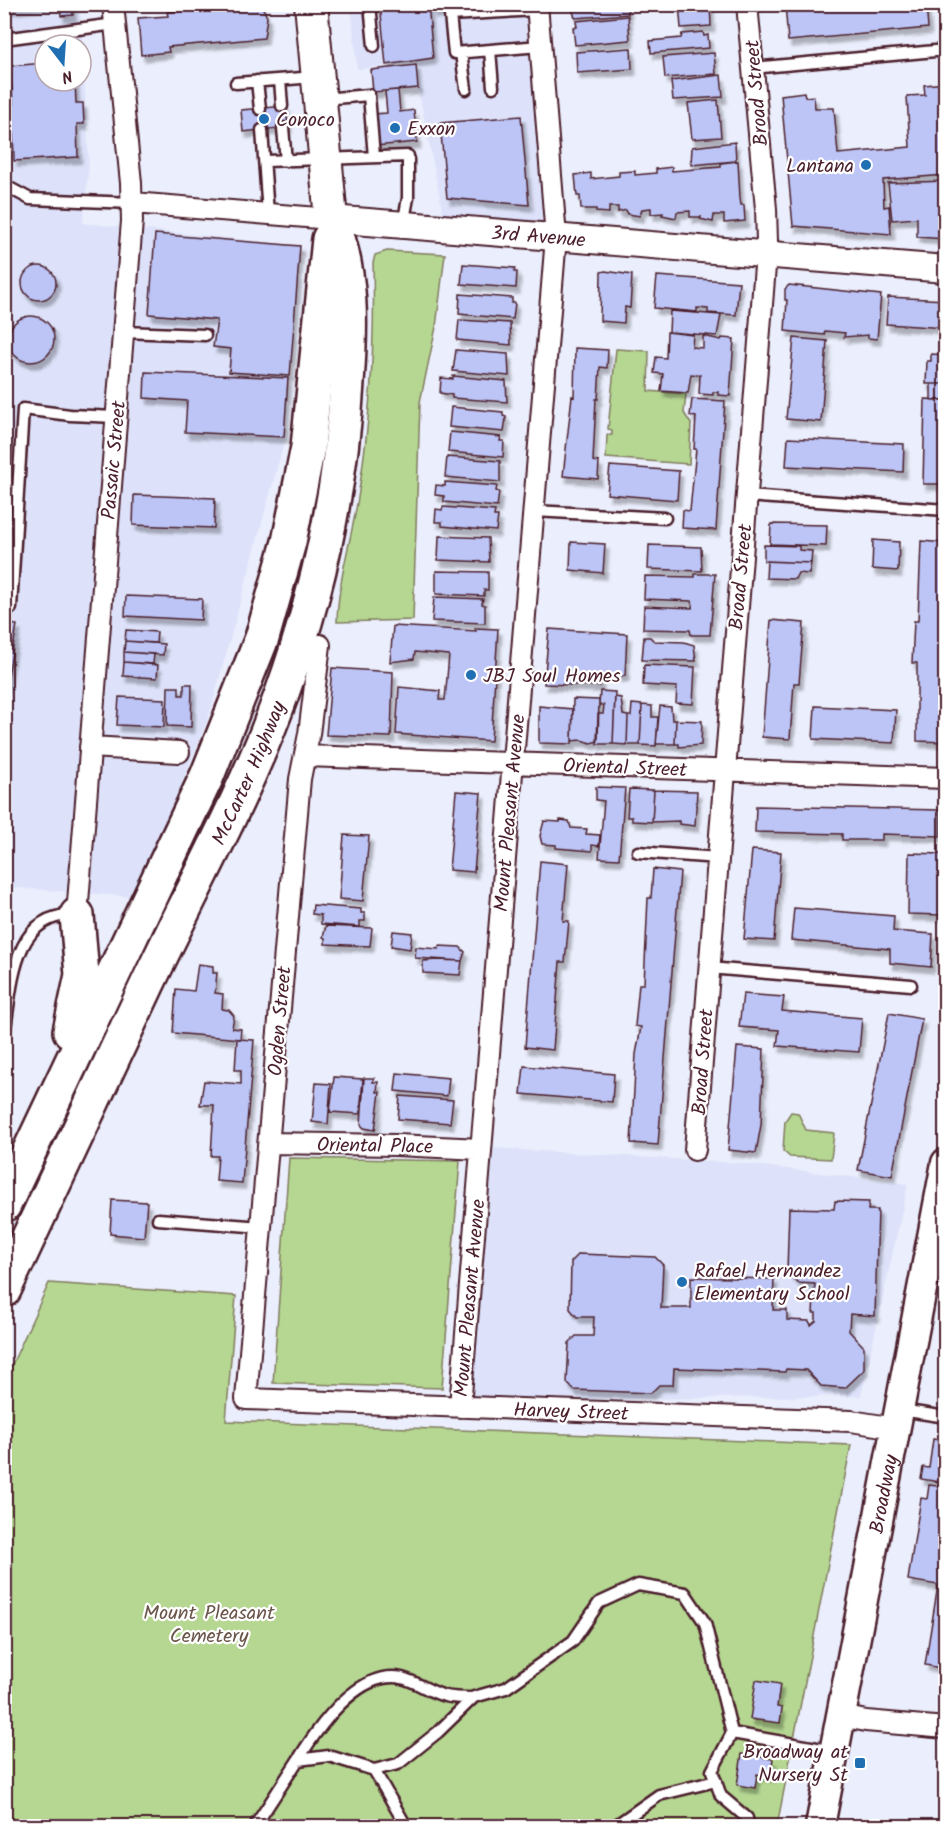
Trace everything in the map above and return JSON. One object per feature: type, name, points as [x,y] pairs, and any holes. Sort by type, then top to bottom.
[{"type":"highway","name":"McCarter Highway","points":[[4,1205],[207,776],[262,638],[289,542],[306,457],[331,219]]},
{"type":"highway","name":"McCarter Highway","points":[[4,1290],[240,792],[280,697],[297,647],[334,501],[346,399],[349,288],[345,260],[331,219]]},
{"type":"highway","points":[[36,1138],[79,1000],[82,963],[77,915]]},
{"type":"main road","name":"McCarter Highway","points":[[311,4],[331,219]]},
{"type":"main road","name":"Broadway","points":[[820,1827],[945,1163]]},
{"type":"street","name":"Passaic Street","points":[[77,915],[133,203],[113,4]]},
{"type":"street","name":"Broad Street","points":[[695,1150],[766,254],[766,209],[747,4]]},
{"type":"street","name":"Mount Pleasant Avenue","points":[[460,1407],[556,237],[537,7]]},
{"type":"street","name":"3rd Avenue","points":[[133,203],[945,269]]},
{"type":"street","name":"Ogden Street","points":[[246,1399],[300,779],[320,645]]},
{"type":"street","points":[[90,747],[178,752]]},
{"type":"street","name":"Oriental Street","points":[[305,756],[945,778]]},
{"type":"street","name":"Oriental Place","points":[[269,1143],[481,1149]]},
{"type":"street","name":"Harvey Street","points":[[246,1399],[851,1421],[897,1419]]},
{"type":"street","points":[[841,1716],[866,1721],[945,1728]]},
{"type":"lane","points":[[370,4],[374,46]]},
{"type":"lane","points":[[537,7],[450,15],[454,53],[540,45]]},
{"type":"lane","points":[[4,39],[115,24]]},
{"type":"lane","points":[[490,50],[494,87]]},
{"type":"lane","points":[[753,68],[945,50]]},
{"type":"lane","points":[[461,53],[466,89]]},
{"type":"lane","points":[[280,80],[282,106]]},
{"type":"lane","points":[[236,83],[280,80],[319,88],[369,94],[374,157]]},
{"type":"lane","points":[[257,81],[260,108]]},
{"type":"lane","points":[[284,128],[286,161]]},
{"type":"lane","points":[[262,130],[268,214]]},
{"type":"lane","points":[[266,161],[408,156],[408,198],[403,225]]},
{"type":"lane","points":[[4,185],[30,199],[133,203]]},
{"type":"lane","points":[[123,332],[205,335]]},
{"type":"lane","points":[[4,608],[11,608],[23,409],[70,416],[116,417]]},
{"type":"lane","points":[[746,496],[945,510]]},
{"type":"lane","points":[[534,511],[665,518]]},
{"type":"lane","points":[[638,852],[718,858]]},
{"type":"lane","points":[[4,1035],[18,956],[28,935],[41,921],[77,915]]},
{"type":"lane","points":[[710,968],[911,985]]},
{"type":"lane","points":[[158,1219],[262,1227]]},
{"type":"lane","points":[[897,1419],[945,1417]]},
{"type":"lane","points":[[255,1827],[329,1714],[355,1691],[377,1682],[401,1678],[445,1696],[473,1698],[506,1688],[573,1641],[598,1603],[638,1585],[685,1593],[705,1623],[732,1733],[712,1771],[721,1796],[747,1818],[748,1827]]},
{"type":"lane","points":[[298,1760],[329,1756],[374,1770],[398,1764],[438,1732],[473,1698]]},
{"type":"lane","points":[[732,1733],[834,1751]]},
{"type":"lane","points":[[374,1770],[406,1827]]},
{"type":"lane","points":[[615,1827],[659,1795],[716,1781]]},
{"type":"shaded area","points":[[4,5],[80,5],[82,33],[33,33],[33,93],[85,93],[89,164],[83,223],[300,246],[285,439],[209,716],[136,897],[5,887]]},
{"type":"shaded area","points":[[351,5],[529,5],[550,230],[445,224],[413,63],[357,69]]},
{"type":"shaded area","name":"Rafael Hernandez Elementary School","points":[[490,1148],[740,1163],[908,1184],[861,1396],[466,1401]]},
{"type":"green space","points":[[387,251],[445,254],[436,327],[420,402],[413,620],[337,622],[340,589],[367,434],[373,349],[373,263],[375,255]]},
{"type":"green space","points":[[616,349],[649,351],[648,391],[686,394],[684,413],[691,424],[689,464],[606,458],[607,435],[612,435],[612,430],[608,429]]},
{"type":"green space","points":[[791,1112],[798,1113],[806,1130],[834,1133],[831,1159],[790,1157],[783,1151],[785,1121]]},
{"type":"green space","points":[[289,1158],[460,1161],[442,1388],[273,1383]]},
{"type":"green space","name":"Mount Pleasant Cemetery","points":[[49,1283],[236,1296],[226,1421],[851,1445],[777,1826],[5,1826],[5,1380]]},
{"type":"building","points":[[4,4],[49,4],[4,9]]},
{"type":"building","points":[[60,4],[72,4],[73,15],[61,16]]},
{"type":"building","points":[[261,4],[267,17],[264,38],[168,47],[169,52],[141,55],[138,18],[168,16],[167,12]]},
{"type":"building","points":[[380,4],[428,4],[433,58],[386,65]]},
{"type":"building","points":[[431,4],[497,4],[497,7],[432,12]]},
{"type":"building","points":[[571,4],[627,4],[628,14],[575,18]]},
{"type":"building","points":[[679,4],[710,4],[711,26],[681,28]]},
{"type":"building","points":[[785,4],[926,4],[928,28],[788,41]]},
{"type":"building","points":[[628,16],[630,40],[575,45],[573,27],[577,27],[576,21]]},
{"type":"building","points":[[703,32],[704,36],[708,35],[709,48],[651,53],[650,41],[681,38],[682,34]]},
{"type":"building","points":[[631,48],[632,69],[577,73],[576,52]]},
{"type":"building","points":[[714,53],[716,74],[665,78],[663,57]]},
{"type":"building","points":[[33,64],[33,93],[76,93],[76,103],[83,103],[84,124],[77,124],[78,157],[14,161],[13,131],[4,130],[6,104],[13,104],[10,66]]},
{"type":"building","points":[[416,65],[418,88],[373,92],[371,70]]},
{"type":"building","points":[[721,75],[723,97],[673,100],[671,81]]},
{"type":"building","name":"Lantana","points":[[946,83],[946,175],[883,180],[884,207],[889,206],[891,234],[793,226],[781,95],[804,92],[805,97],[814,96],[815,108],[834,108],[838,154],[910,147],[907,96],[925,95],[924,85]]},
{"type":"building","name":"Exxon","points":[[398,90],[400,112],[414,110],[417,142],[375,146],[373,114],[387,113],[385,91]]},
{"type":"building","points":[[718,100],[721,137],[692,139],[688,103]]},
{"type":"building","name":"Conoco","points":[[286,106],[288,127],[243,132],[241,110]]},
{"type":"building","points":[[521,116],[529,205],[447,198],[440,123]]},
{"type":"building","points":[[735,142],[736,161],[691,165],[692,147]]},
{"type":"building","points":[[738,161],[740,198],[741,205],[744,205],[745,221],[724,223],[724,215],[714,215],[713,222],[700,219],[701,217],[690,217],[690,211],[677,212],[676,218],[662,215],[663,213],[651,214],[651,208],[642,209],[640,216],[628,214],[626,210],[618,212],[618,207],[609,207],[609,213],[596,212],[596,209],[581,209],[580,196],[577,196],[575,175],[591,173],[591,179],[619,176],[619,172],[635,171],[635,175],[656,173],[656,169],[672,167],[672,171],[721,167],[721,163]]},
{"type":"building","points":[[946,181],[946,239],[917,237],[917,218],[892,220],[888,183]]},
{"type":"building","points":[[155,234],[300,246],[290,376],[229,372],[231,349],[213,347],[217,320],[149,314]]},
{"type":"building","points":[[463,264],[515,268],[516,288],[461,284]]},
{"type":"building","points":[[39,266],[51,271],[56,283],[51,295],[39,300],[27,295],[22,283],[27,271]]},
{"type":"building","points":[[601,272],[632,275],[630,308],[625,307],[624,323],[600,321]]},
{"type":"building","points":[[657,276],[739,282],[736,315],[708,313],[708,309],[697,308],[697,312],[654,308]]},
{"type":"building","points":[[789,285],[881,295],[877,339],[868,338],[868,335],[844,337],[845,333],[825,331],[824,335],[785,331],[787,300],[785,300],[785,289]]},
{"type":"building","points":[[460,294],[512,298],[512,303],[515,303],[513,319],[459,314]]},
{"type":"building","points":[[888,297],[946,300],[946,328],[886,324]]},
{"type":"building","points":[[670,311],[721,315],[717,336],[669,332]]},
{"type":"building","points":[[31,316],[40,317],[48,322],[53,330],[53,348],[48,356],[40,361],[31,362],[22,361],[14,356],[9,348],[8,339],[9,330],[14,322],[22,317]]},
{"type":"building","points":[[459,320],[510,323],[511,345],[457,340]]},
{"type":"building","points":[[667,332],[693,335],[692,347],[703,348],[703,336],[721,340],[722,338],[734,339],[730,396],[718,395],[718,392],[713,392],[713,395],[699,394],[700,375],[691,374],[688,393],[661,391],[663,374],[654,373],[656,357],[666,358]]},
{"type":"building","points":[[794,338],[827,341],[821,422],[786,419]]},
{"type":"building","points":[[575,348],[608,350],[607,368],[600,367],[598,399],[596,399],[593,461],[599,462],[598,479],[563,476],[572,396],[574,397]]},
{"type":"building","points":[[456,350],[508,354],[509,376],[453,371]]},
{"type":"building","points":[[931,354],[946,355],[946,384],[926,384],[927,361],[931,361]]},
{"type":"building","points":[[145,372],[288,378],[284,437],[185,432],[187,401],[144,398]]},
{"type":"building","points":[[453,376],[506,381],[507,402],[452,398],[452,395],[440,393],[441,378],[453,379]]},
{"type":"building","points":[[931,384],[946,384],[946,400],[931,400]]},
{"type":"building","points":[[692,399],[725,401],[716,530],[682,528],[683,510],[690,511],[696,449],[694,449],[696,417],[690,416]]},
{"type":"building","points":[[925,399],[946,400],[946,484],[923,484]]},
{"type":"building","points":[[451,407],[503,412],[503,416],[506,417],[504,432],[449,427]]},
{"type":"building","points":[[450,432],[501,437],[500,441],[504,441],[503,457],[448,452]]},
{"type":"building","points":[[788,438],[904,444],[903,472],[786,466]]},
{"type":"building","points":[[447,457],[500,461],[500,482],[445,477]]},
{"type":"building","points":[[610,466],[679,471],[677,500],[607,494]]},
{"type":"building","points":[[445,482],[497,486],[496,491],[499,492],[497,507],[444,502],[444,496],[435,495],[436,485],[445,486]]},
{"type":"building","points":[[134,495],[215,498],[214,528],[133,525]]},
{"type":"building","points":[[443,507],[495,511],[494,516],[498,516],[496,531],[442,526],[442,522],[435,522],[436,509],[442,510]]},
{"type":"building","points":[[771,524],[827,525],[826,546],[770,544]]},
{"type":"building","points":[[439,536],[488,538],[489,562],[438,560]]},
{"type":"building","points":[[873,540],[899,542],[898,571],[872,569]]},
{"type":"building","points":[[921,541],[946,543],[946,742],[917,741],[917,663],[912,663],[914,621],[918,621]]},
{"type":"building","points":[[571,542],[605,544],[603,573],[570,570]]},
{"type":"building","points":[[649,545],[701,547],[702,571],[648,569]]},
{"type":"building","points":[[764,545],[799,546],[799,550],[812,551],[811,563],[764,561]]},
{"type":"building","points":[[767,561],[811,563],[809,574],[798,573],[795,579],[766,578]]},
{"type":"building","points":[[436,571],[488,572],[488,590],[484,590],[484,596],[436,594]]},
{"type":"building","points":[[695,574],[715,574],[710,635],[691,635],[690,630],[643,629],[644,606],[692,608],[693,605],[692,601],[644,599],[645,576],[695,577]]},
{"type":"building","points":[[126,596],[202,599],[201,620],[125,616]]},
{"type":"building","points":[[434,597],[483,599],[485,623],[432,621]]},
{"type":"building","points":[[771,620],[804,623],[799,683],[794,683],[790,739],[762,737]]},
{"type":"building","points":[[4,623],[17,625],[4,698]]},
{"type":"building","name":"JBJ Soul Homes","points":[[393,626],[476,631],[475,628],[498,629],[491,741],[396,734],[399,687],[440,691],[439,700],[445,700],[449,655],[415,652],[414,659],[390,662]]},
{"type":"building","points":[[549,629],[627,634],[625,676],[600,675],[600,686],[544,684]]},
{"type":"building","points":[[126,630],[157,632],[156,643],[125,641]]},
{"type":"building","points":[[644,637],[650,637],[654,641],[684,642],[694,645],[696,661],[642,660]]},
{"type":"building","points":[[125,641],[164,644],[163,655],[124,652]]},
{"type":"building","points":[[124,652],[154,654],[153,664],[124,662]]},
{"type":"building","points":[[124,662],[158,665],[157,678],[123,676]]},
{"type":"building","points":[[644,665],[695,667],[693,704],[676,703],[677,687],[643,685]]},
{"type":"building","points":[[332,668],[393,672],[391,737],[326,735]]},
{"type":"building","points":[[184,684],[192,684],[191,727],[167,726],[168,687],[179,687],[179,695],[184,695]]},
{"type":"building","points":[[600,691],[615,692],[613,744],[597,744],[598,714],[603,714],[604,705],[599,705]]},
{"type":"building","points":[[119,697],[165,699],[164,727],[117,725]]},
{"type":"building","points":[[615,697],[621,698],[623,715],[628,716],[627,745],[613,744]]},
{"type":"building","points":[[573,699],[599,700],[598,741],[591,743],[581,740],[572,741]]},
{"type":"building","points":[[632,704],[642,705],[640,745],[627,745],[628,716],[631,716]]},
{"type":"building","points":[[642,705],[652,706],[652,717],[658,717],[656,746],[640,745]]},
{"type":"building","points":[[539,706],[573,709],[572,744],[539,743]]},
{"type":"building","points":[[660,706],[671,707],[672,720],[676,720],[675,744],[656,744]]},
{"type":"building","points":[[815,706],[896,710],[894,743],[813,739]]},
{"type":"building","points":[[676,720],[702,721],[701,745],[679,747],[679,744],[675,744]]},
{"type":"building","points":[[596,787],[625,788],[619,859],[599,858],[604,801],[596,800]]},
{"type":"building","points":[[629,789],[654,790],[652,822],[632,821],[632,817],[627,817]]},
{"type":"building","points":[[654,790],[697,791],[695,826],[679,824],[679,821],[652,822]]},
{"type":"building","points":[[456,791],[481,793],[474,872],[449,870]]},
{"type":"building","points":[[756,806],[940,810],[940,836],[882,834],[882,840],[842,840],[842,834],[755,832]]},
{"type":"building","points":[[560,820],[569,821],[571,828],[587,829],[586,834],[600,835],[599,846],[592,845],[592,851],[556,848],[556,845],[542,844],[540,836],[544,821],[560,822]]},
{"type":"building","points":[[344,835],[369,836],[363,901],[339,899]]},
{"type":"building","points":[[752,850],[781,852],[774,941],[744,939]]},
{"type":"building","points":[[909,853],[943,854],[941,915],[908,914]]},
{"type":"building","points":[[540,861],[568,864],[563,921],[569,921],[565,962],[560,962],[553,1050],[525,1047]]},
{"type":"building","points":[[653,869],[680,872],[658,1145],[631,1143],[636,1054],[641,1027],[635,1026],[639,984],[644,984],[648,898],[651,898]]},
{"type":"building","points":[[313,905],[361,909],[361,913],[365,913],[365,921],[360,921],[360,927],[321,924],[321,915],[312,914]]},
{"type":"building","points":[[794,908],[894,916],[893,931],[933,934],[931,967],[890,963],[890,949],[791,940]]},
{"type":"building","points":[[326,926],[372,928],[370,946],[325,944],[323,937]]},
{"type":"building","points":[[393,931],[412,933],[410,949],[391,946]]},
{"type":"building","points":[[439,946],[460,947],[465,952],[462,961],[415,958],[416,947],[438,949]]},
{"type":"building","points":[[423,961],[462,961],[460,975],[423,973]]},
{"type":"building","points":[[198,964],[213,966],[213,973],[217,973],[215,993],[223,994],[222,1009],[229,1010],[234,1016],[232,1028],[241,1029],[240,1039],[173,1033],[176,989],[194,991]]},
{"type":"building","points":[[743,994],[784,997],[782,1011],[862,1018],[859,1052],[777,1046],[779,1030],[739,1027]]},
{"type":"building","points":[[889,1013],[922,1019],[892,1176],[858,1170]]},
{"type":"building","points":[[237,1039],[254,1040],[242,1183],[216,1181],[218,1156],[211,1156],[214,1105],[200,1105],[204,1081],[241,1084],[241,1070],[235,1070]]},
{"type":"building","points":[[737,1047],[764,1049],[761,1125],[756,1153],[728,1150]]},
{"type":"building","points":[[524,1066],[614,1074],[612,1102],[521,1094]]},
{"type":"building","points":[[397,1073],[449,1078],[447,1096],[395,1091]]},
{"type":"building","points":[[334,1077],[363,1079],[360,1114],[330,1112]]},
{"type":"building","points":[[364,1078],[374,1078],[373,1082],[378,1082],[377,1092],[380,1092],[375,1130],[364,1128],[361,1125]]},
{"type":"building","points":[[316,1083],[331,1084],[328,1124],[312,1122]]},
{"type":"building","points":[[400,1096],[453,1100],[450,1123],[398,1119]]},
{"type":"building","points":[[112,1200],[147,1202],[144,1237],[110,1234]]},
{"type":"building","points":[[835,1201],[869,1202],[868,1210],[878,1210],[875,1316],[850,1314],[849,1331],[864,1347],[864,1370],[845,1388],[821,1386],[806,1370],[786,1369],[785,1372],[674,1368],[673,1385],[659,1385],[651,1393],[574,1390],[567,1383],[569,1343],[576,1336],[593,1336],[594,1317],[577,1317],[570,1309],[571,1262],[579,1254],[655,1257],[663,1265],[661,1308],[691,1308],[691,1277],[774,1279],[773,1310],[787,1310],[787,1320],[809,1321],[811,1325],[816,1321],[816,1313],[813,1313],[815,1284],[799,1283],[787,1271],[789,1208],[834,1209]]},
{"type":"building","points":[[933,1439],[946,1441],[946,1483],[921,1479],[923,1467],[929,1468]]},
{"type":"building","points":[[929,1485],[946,1487],[946,1669],[925,1665],[938,1585],[908,1580],[921,1498],[927,1499]]},
{"type":"building","points":[[756,1680],[780,1684],[777,1707],[782,1708],[780,1723],[750,1719]]},
{"type":"building","points":[[742,1754],[773,1759],[770,1776],[757,1774],[755,1788],[737,1785]]},
{"type":"place","name":"Conoco","points":[[264,119]]},
{"type":"place","name":"Exxon","points":[[395,128]]},
{"type":"place","name":"Lantana","points":[[866,165]]},
{"type":"place","name":"JBJ Soul Homes","points":[[471,675]]},
{"type":"place","name":"Rafael Hernandez Elementary School","points":[[682,1282]]},
{"type":"place","name":"Broadway at Nursery St","points":[[860,1763]]}]
